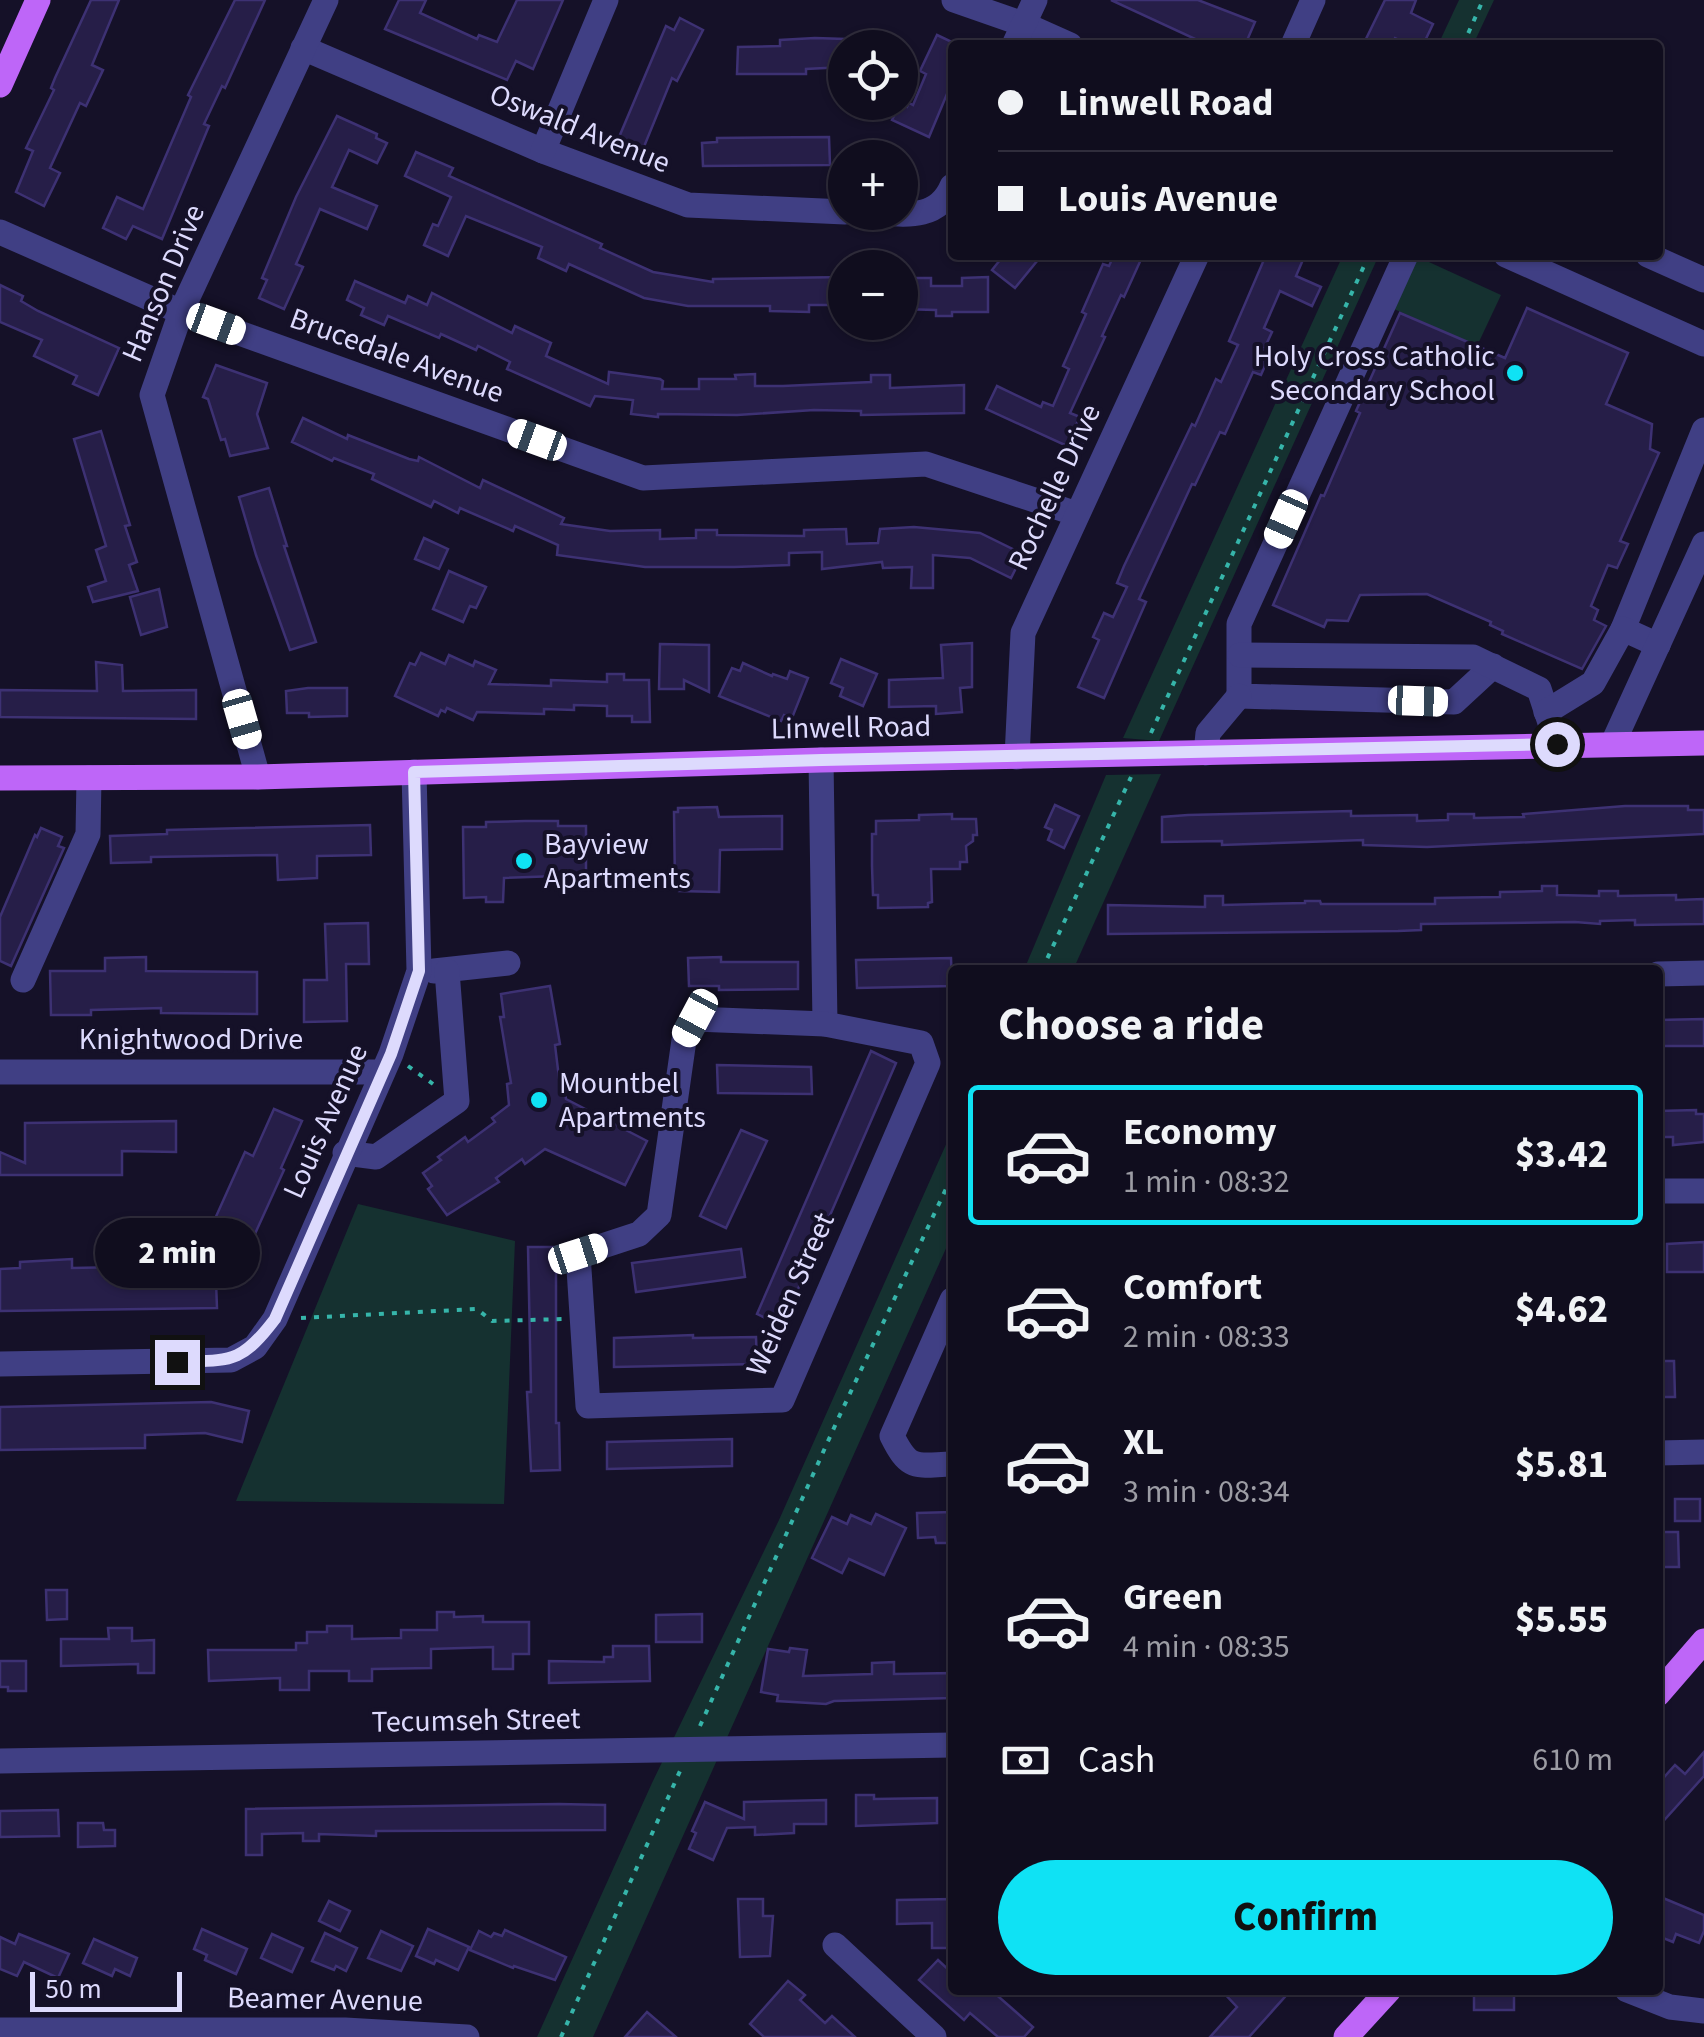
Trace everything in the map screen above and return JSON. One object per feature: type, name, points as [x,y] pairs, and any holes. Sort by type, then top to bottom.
[{"type":"main road","points":[[0,86],[38,0]]},
{"type":"main road","name":"Linwell Road","points":[[0,778],[258,777],[822,760],[1704,743]]},
{"type":"main road","points":[[1663,1688],[1704,1641]]},
{"type":"main road","points":[[1346,2037],[1384,1995]]},
{"type":"street","name":"Hanson Drive","points":[[258,777],[152,395],[181,312],[326,0]]},
{"type":"street","points":[[543,151],[606,0]]},
{"type":"street","points":[[954,0],[1019,34],[1047,40]]},
{"type":"street","points":[[1019,34],[1035,0]]},
{"type":"street","points":[[1295,40],[1313,0]]},
{"type":"street","name":"Oswald Avenue","points":[[303,48],[543,151],[688,205],[828,211]]},
{"type":"street","points":[[918,215],[925,215],[948,196]]},
{"type":"street","name":"Brucedale Avenue","points":[[0,232],[181,312],[643,478],[926,464],[1077,514]]},
{"type":"street","name":"Rochelle Drive","points":[[1018,756],[1023,633],[1195,260]]},
{"type":"street","points":[[1206,753],[1208,733],[1239,696],[1239,624],[1404,260]]},
{"type":"street","points":[[1517,260],[1704,344]]},
{"type":"street","points":[[1659,260],[1704,280]]},
{"type":"street","points":[[1546,712],[1594,683],[1623,629],[1704,430]]},
{"type":"street","points":[[1613,743],[1704,544]]},
{"type":"street","points":[[1623,629],[1658,645]]},
{"type":"street","points":[[1240,655],[1474,657],[1539,689],[1557,744]]},
{"type":"street","points":[[1239,696],[1454,702],[1493,666]]},
{"type":"street","points":[[822,760],[825,1024]]},
{"type":"street","name":"Louis Avenue","points":[[0,1364],[232,1360],[254,1346],[275,1319],[382,1072],[419,971],[414,772]]},
{"type":"street","points":[[23,980],[88,834],[89,778]]},
{"type":"street","points":[[419,971],[508,963]]},
{"type":"street","points":[[345,1153],[376,1157],[457,1101],[447,970]]},
{"type":"street","points":[[1663,974],[1704,974]]},
{"type":"street","name":"Weiden Street","points":[[695,1018],[825,1024],[921,1043],[928,1063],[782,1400],[588,1406],[578,1254],[638,1234],[659,1214],[684,1040],[695,1018]]},
{"type":"street","name":"Knightwood Drive","points":[[0,1072],[382,1072]]},
{"type":"street","points":[[1663,1191],[1704,1191]]},
{"type":"street","points":[[948,1309],[892,1436],[904,1459],[915,1465],[948,1464]]},
{"type":"street","points":[[1663,1452],[1704,1452]]},
{"type":"street","name":"Tecumseh Street","points":[[0,1761],[948,1746]]},
{"type":"street","points":[[835,1944],[934,2037]]},
{"type":"street","points":[[1639,1995],[1670,2007],[1704,2011]]},
{"type":"street","name":"Beamer Avenue","points":[[4,2032],[468,2037]]},
{"type":"path","points":[[1465,40],[1483,0]]},
{"type":"path","points":[[1152,739],[1150,734],[1367,260]]},
{"type":"path","points":[[1044,965],[1134,772]]},
{"type":"path","points":[[697,1732],[948,1185]]},
{"type":"path","points":[[275,1319],[477,1310],[492,1321],[582,1318]]},
{"type":"path","points":[[561,2037],[682,1766]]},
{"type":"green space","points":[[1459,0],[1494,0],[1475,40],[1440,40]]},
{"type":"green space","points":[[1341,260],[1377,260],[1159,741],[1123,738]]},
{"type":"green space","points":[[1417,260],[1425,260],[1501,295],[1477,346],[1394,309]]},
{"type":"green space","points":[[1161,774],[1075,965],[1026,965],[1106,775]]},
{"type":"green space","points":[[948,1140],[948,1244],[593,2037],[537,2037],[652,1783],[779,1520]]},
{"type":"green space","points":[[358,1204],[515,1241],[504,1504],[236,1501]]},
{"type":"building","points":[[91,0],[119,0],[92,65],[103,70],[86,106],[80,103],[50,168],[60,173],[44,206],[16,192],[33,151],[26,148]]},
{"type":"building","points":[[235,0],[265,0],[204,124],[209,126],[162,239],[133,226],[126,239],[103,228],[117,197],[143,209],[191,97],[188,95]]},
{"type":"building","points":[[399,0],[426,0],[420,13],[477,39],[479,35],[497,42],[517,0],[563,0],[533,69],[516,61],[507,80],[385,29]]},
{"type":"building","points":[[1111,0],[1198,0],[1255,22],[1247,40],[1197,40]]},
{"type":"building","points":[[1385,0],[1416,0],[1411,13],[1433,24],[1425,40],[1365,40]]},
{"type":"building","points":[[680,18],[703,30],[677,81],[672,78],[641,154],[617,142],[666,26],[674,30]]},
{"type":"building","points":[[937,35],[948,40],[948,92],[929,137],[892,120],[918,120],[918,93],[926,74],[920,71]]},
{"type":"building","points":[[828,38],[828,68],[806,69],[806,74],[737,74],[738,47],[780,46],[780,40]]},
{"type":"building","points":[[337,116],[377,134],[376,138],[387,143],[377,163],[349,150],[332,187],[377,206],[367,229],[320,209],[296,264],[303,267],[284,309],[259,298],[267,280],[262,278],[296,197]]},
{"type":"building","points":[[829,137],[828,165],[703,166],[702,143],[717,142],[717,138]]},
{"type":"building","points":[[416,152],[453,168],[449,176],[602,244],[600,248],[653,272],[713,282],[828,277],[828,305],[809,305],[809,312],[770,311],[770,306],[688,306],[644,298],[569,264],[566,271],[538,258],[542,247],[466,216],[448,256],[424,245],[451,197],[405,176]]},
{"type":"building","points":[[1000,260],[1038,260],[1015,288],[992,270]]},
{"type":"building","points":[[1112,260],[1141,260],[1102,336],[1105,337],[1070,413],[1080,417],[1075,427],[1088,432],[1081,448],[1068,442],[1067,446],[986,409],[997,386],[1041,407],[1043,402],[1053,406],[1069,369],[1063,366],[1086,314],[1082,312],[1103,264],[1109,266]]},
{"type":"building","points":[[1264,260],[1303,260],[1296,276],[1321,287],[1312,306],[1280,291],[1264,328],[1272,332],[1265,347],[1272,350],[1261,375],[1253,372],[1225,434],[1220,432],[1195,485],[1192,484],[1139,599],[1146,602],[1104,698],[1078,687],[1099,640],[1093,637],[1104,613],[1113,617],[1127,587],[1117,583],[1124,566],[1192,424],[1195,426],[1216,379],[1221,382],[1238,345],[1229,341]]},
{"type":"building","points":[[988,277],[988,312],[936,316],[936,310],[918,310],[918,278],[931,278],[931,286],[962,286],[962,278]]},
{"type":"building","points":[[355,281],[405,303],[408,296],[427,305],[432,293],[512,333],[515,326],[551,343],[546,356],[608,384],[609,372],[660,379],[662,389],[699,389],[699,379],[736,379],[735,375],[755,374],[755,386],[783,386],[871,382],[871,375],[890,375],[890,388],[964,385],[964,413],[861,415],[861,411],[814,410],[658,417],[631,414],[633,400],[595,396],[590,406],[507,369],[510,362],[478,346],[476,350],[441,334],[439,338],[388,316],[384,325],[361,315],[364,308],[347,300]]},
{"type":"building","points":[[0,285],[23,296],[21,301],[38,311],[119,348],[98,395],[73,384],[77,376],[34,356],[42,340],[0,322]]},
{"type":"building","points":[[1527,308],[1628,353],[1606,404],[1652,424],[1650,449],[1659,453],[1620,541],[1628,544],[1617,568],[1608,565],[1591,606],[1598,610],[1594,620],[1606,626],[1582,669],[1502,634],[1491,622],[1427,594],[1360,595],[1348,621],[1327,620],[1324,627],[1273,605],[1321,495],[1324,496],[1360,413],[1356,411],[1400,313],[1505,358]]},
{"type":"building","points":[[216,365],[267,383],[257,414],[268,448],[230,456],[208,399],[203,397]]},
{"type":"building","points":[[303,418],[347,439],[348,435],[409,459],[418,461],[419,457],[480,488],[483,480],[564,518],[561,524],[610,531],[660,530],[660,539],[696,538],[696,530],[717,530],[717,535],[804,536],[804,530],[846,529],[847,544],[878,543],[880,529],[914,527],[980,533],[1023,554],[1011,578],[970,558],[933,555],[933,588],[911,588],[912,567],[883,568],[882,562],[822,569],[822,552],[789,553],[789,565],[734,567],[645,567],[557,555],[558,545],[515,526],[513,531],[434,501],[431,507],[372,479],[374,474],[334,458],[332,461],[292,442]]},
{"type":"building","points":[[101,431],[130,525],[125,526],[137,562],[129,565],[138,591],[93,602],[88,587],[106,581],[96,550],[106,546],[74,439]]},
{"type":"building","points":[[269,488],[316,642],[290,650],[239,497]]},
{"type":"building","points":[[424,538],[448,549],[439,569],[415,559]]},
{"type":"building","points":[[449,571],[486,587],[476,608],[470,606],[463,622],[433,609]]},
{"type":"building","points":[[159,589],[167,627],[141,635],[130,597]]},
{"type":"building","points":[[972,643],[972,687],[960,688],[962,712],[936,714],[936,706],[889,707],[889,680],[943,678],[941,645]]},
{"type":"building","points":[[660,644],[709,645],[709,692],[684,680],[684,689],[659,689]]},
{"type":"building","points":[[421,653],[445,664],[449,655],[473,666],[475,661],[496,670],[489,684],[551,686],[551,680],[607,682],[607,674],[624,674],[624,680],[649,680],[650,722],[632,722],[632,716],[607,716],[607,706],[574,705],[574,710],[544,709],[544,714],[477,712],[473,720],[447,708],[438,716],[395,696],[410,663],[415,665]]},
{"type":"building","points":[[841,659],[877,674],[863,706],[840,696],[843,688],[831,683]]},
{"type":"building","points":[[96,662],[122,665],[123,691],[196,690],[196,719],[0,717],[0,690],[97,691]]},
{"type":"building","points":[[743,663],[772,676],[787,679],[790,671],[808,678],[792,718],[784,715],[781,721],[719,696],[732,668],[740,671]]},
{"type":"building","points":[[347,688],[347,716],[287,713],[286,691]]},
{"type":"building","points":[[1055,805],[1079,816],[1064,848],[1048,840],[1052,830],[1045,827]]},
{"type":"building","points":[[1625,806],[1688,806],[1688,810],[1704,810],[1704,834],[1427,847],[1363,845],[1363,840],[1222,845],[1222,841],[1162,842],[1162,817],[1351,811],[1351,816],[1417,815],[1417,821],[1448,820],[1448,814],[1524,817],[1523,814]]},
{"type":"building","points":[[717,807],[719,817],[782,816],[782,849],[720,850],[719,892],[679,891],[675,887],[674,812],[678,808]]},
{"type":"building","points":[[952,814],[952,819],[976,819],[977,835],[966,846],[967,862],[960,862],[960,869],[931,869],[932,902],[928,907],[878,908],[878,895],[873,895],[872,866],[876,821]]},
{"type":"building","name":"Bayview Apartments","points":[[558,821],[558,826],[586,826],[586,875],[504,878],[503,902],[486,902],[486,897],[464,898],[463,827],[486,827],[486,822]]},
{"type":"building","points":[[370,825],[371,855],[317,856],[317,878],[278,880],[277,855],[151,857],[151,862],[111,863],[110,836],[167,834],[167,830]]},
{"type":"building","points":[[41,828],[62,837],[58,846],[64,848],[11,966],[0,961],[0,917]]},
{"type":"building","points":[[1542,886],[1557,886],[1557,895],[1599,896],[1599,891],[1618,891],[1618,896],[1676,895],[1676,900],[1704,899],[1704,924],[1635,925],[1635,920],[1600,924],[1421,924],[1421,930],[1398,931],[1108,934],[1108,905],[1205,907],[1205,896],[1223,896],[1223,905],[1305,901],[1435,904],[1435,898],[1500,897],[1500,892],[1542,891]]},
{"type":"building","points":[[368,923],[369,964],[346,964],[347,1021],[304,1022],[304,980],[327,980],[325,924]]},
{"type":"building","points":[[146,957],[146,971],[257,972],[257,1014],[161,1013],[161,1008],[51,1015],[50,971],[105,971],[105,958]]},
{"type":"building","points":[[721,957],[721,962],[798,962],[798,989],[719,990],[719,986],[689,986],[688,958]]},
{"type":"building","points":[[951,958],[948,986],[857,988],[856,960]]},
{"type":"building","name":"Mountbel Apartments","points":[[550,986],[560,1044],[555,1045],[559,1078],[563,1078],[566,1099],[647,1141],[625,1185],[545,1149],[525,1164],[522,1159],[496,1178],[499,1182],[447,1215],[428,1189],[432,1186],[423,1173],[465,1137],[468,1142],[495,1122],[492,1118],[509,1105],[507,1084],[511,1083],[500,1017],[504,1017],[501,994]]},
{"type":"building","points":[[1704,1019],[1704,1046],[1663,1046],[1663,1020]]},
{"type":"building","points":[[871,1051],[896,1063],[782,1326],[757,1314]]},
{"type":"building","points":[[717,1065],[811,1067],[812,1094],[718,1093]]},
{"type":"building","points":[[274,1109],[302,1121],[244,1258],[205,1241],[245,1152],[253,1156]]},
{"type":"building","points":[[1696,1110],[1696,1114],[1704,1114],[1704,1142],[1673,1145],[1673,1137],[1663,1137],[1663,1111]]},
{"type":"building","points":[[176,1121],[176,1152],[122,1151],[122,1175],[0,1175],[0,1152],[25,1163],[25,1123]]},
{"type":"building","points":[[741,1130],[767,1141],[726,1228],[700,1216]]},
{"type":"building","points":[[1704,1242],[1704,1272],[1667,1272],[1667,1244]]},
{"type":"building","points":[[528,1247],[556,1247],[556,1423],[560,1470],[531,1471]]},
{"type":"building","points":[[741,1249],[745,1277],[636,1292],[632,1263]]},
{"type":"building","points":[[72,1259],[72,1268],[224,1265],[225,1282],[216,1282],[217,1308],[0,1311],[0,1269],[20,1268],[20,1262]]},
{"type":"building","points":[[756,1337],[757,1364],[614,1367],[614,1338]]},
{"type":"building","points":[[1663,1361],[1674,1361],[1675,1397],[1663,1397]]},
{"type":"building","points":[[211,1402],[249,1411],[242,1442],[205,1433],[145,1435],[145,1448],[0,1450],[0,1407]]},
{"type":"building","points":[[732,1439],[732,1466],[607,1469],[607,1442]]},
{"type":"building","points":[[1675,1499],[1700,1499],[1700,1521],[1675,1521]]},
{"type":"building","points":[[948,1512],[948,1543],[936,1543],[935,1537],[918,1538],[917,1513]]},
{"type":"building","points":[[876,1514],[906,1528],[884,1575],[849,1559],[842,1573],[812,1558],[832,1517],[847,1524],[851,1515],[871,1524]]},
{"type":"building","points":[[1663,1532],[1678,1532],[1679,1567],[1663,1567]]},
{"type":"building","points":[[46,1590],[67,1590],[67,1619],[47,1620]]},
{"type":"building","points":[[437,1612],[454,1612],[454,1617],[483,1616],[483,1622],[529,1622],[529,1654],[513,1654],[513,1669],[493,1669],[493,1647],[431,1649],[431,1668],[372,1669],[372,1681],[349,1681],[349,1671],[309,1671],[309,1690],[280,1690],[280,1678],[209,1681],[208,1650],[296,1650],[296,1643],[307,1643],[307,1632],[327,1632],[327,1626],[352,1626],[352,1639],[401,1638],[401,1630],[437,1630]]},
{"type":"building","points":[[702,1614],[702,1642],[656,1642],[656,1615]]},
{"type":"building","points":[[108,1628],[132,1628],[132,1641],[154,1640],[154,1673],[138,1673],[138,1664],[61,1666],[61,1639],[109,1639]]},
{"type":"building","points":[[613,1646],[649,1646],[650,1681],[549,1683],[549,1661],[604,1662],[604,1657],[613,1657]]},
{"type":"building","points":[[790,1648],[807,1650],[803,1676],[872,1674],[872,1663],[894,1662],[894,1674],[948,1673],[948,1698],[826,1704],[777,1701],[778,1695],[761,1692],[768,1649],[789,1652]]},
{"type":"building","points":[[0,1661],[26,1661],[26,1691],[0,1687]]},
{"type":"building","points":[[1704,1752],[1704,1776],[1663,1821],[1663,1778],[1675,1765],[1685,1774]]},
{"type":"building","points":[[856,1795],[874,1795],[874,1799],[937,1798],[937,1823],[856,1826]]},
{"type":"building","points":[[826,1800],[826,1824],[794,1824],[794,1833],[755,1835],[755,1827],[727,1828],[713,1860],[689,1849],[705,1802],[744,1819],[744,1802]]},
{"type":"building","points":[[605,1805],[605,1830],[376,1831],[376,1836],[319,1834],[319,1841],[303,1841],[303,1833],[262,1834],[262,1855],[246,1855],[246,1809]]},
{"type":"building","points":[[58,1810],[59,1836],[0,1837],[0,1811]]},
{"type":"building","points":[[78,1823],[103,1823],[104,1830],[115,1830],[115,1846],[78,1847]]},
{"type":"building","points":[[1663,1898],[1704,1915],[1699,1943],[1676,1934],[1673,1942],[1663,1938]]},
{"type":"building","points":[[738,1899],[763,1899],[763,1916],[773,1916],[770,1956],[740,1957]]},
{"type":"building","points":[[948,1899],[948,1948],[932,1948],[932,1923],[897,1924],[897,1900]]},
{"type":"building","points":[[329,1901],[350,1911],[340,1931],[319,1921]]},
{"type":"building","points":[[202,1929],[247,1949],[236,1974],[205,1960],[207,1955],[194,1949]]},
{"type":"building","points":[[428,1929],[469,1947],[458,1970],[416,1956]]},
{"type":"building","points":[[505,1930],[566,1957],[555,1980],[470,1950],[479,1931],[491,1937],[494,1933],[502,1936]]},
{"type":"building","points":[[381,1931],[413,1946],[401,1971],[368,1958]]},
{"type":"building","points":[[325,1933],[357,1948],[346,1971],[312,1961]]},
{"type":"building","points":[[19,1934],[69,1954],[58,1978],[24,1962],[17,1976],[0,1969],[0,1937],[15,1944]]},
{"type":"building","points":[[272,1934],[303,1948],[292,1972],[261,1958]]},
{"type":"building","points":[[94,1939],[137,1958],[130,1976],[115,1969],[112,1976],[83,1963]]},
{"type":"building","points":[[938,1960],[948,1969],[948,1995],[997,1995],[1033,2027],[1024,2037],[998,2037],[970,2013],[964,2020],[919,1980]]},
{"type":"building","points":[[788,1981],[805,1995],[800,2000],[825,2023],[832,2016],[855,2037],[764,2037],[750,2024]]},
{"type":"building","points":[[1226,1995],[1287,1995],[1249,2037],[1210,2037],[1237,2007]]},
{"type":"building","points":[[1474,1995],[1514,1995],[1514,2010],[1474,2010]]},
{"type":"building","points":[[647,2012],[676,2037],[625,2037]]},
{"type":"place","name":"Holy Cross Catholic Secondary School","points":[[1515,373]]},
{"type":"place","name":"Bayview Apartments","points":[[524,861]]},
{"type":"place","name":"Mountbel Apartments","points":[[539,1100]]},
{"type":"route","points":[[177,1362],[232,1360],[254,1346],[275,1319],[391,1054],[419,971],[414,772],[1557,744]]}]
